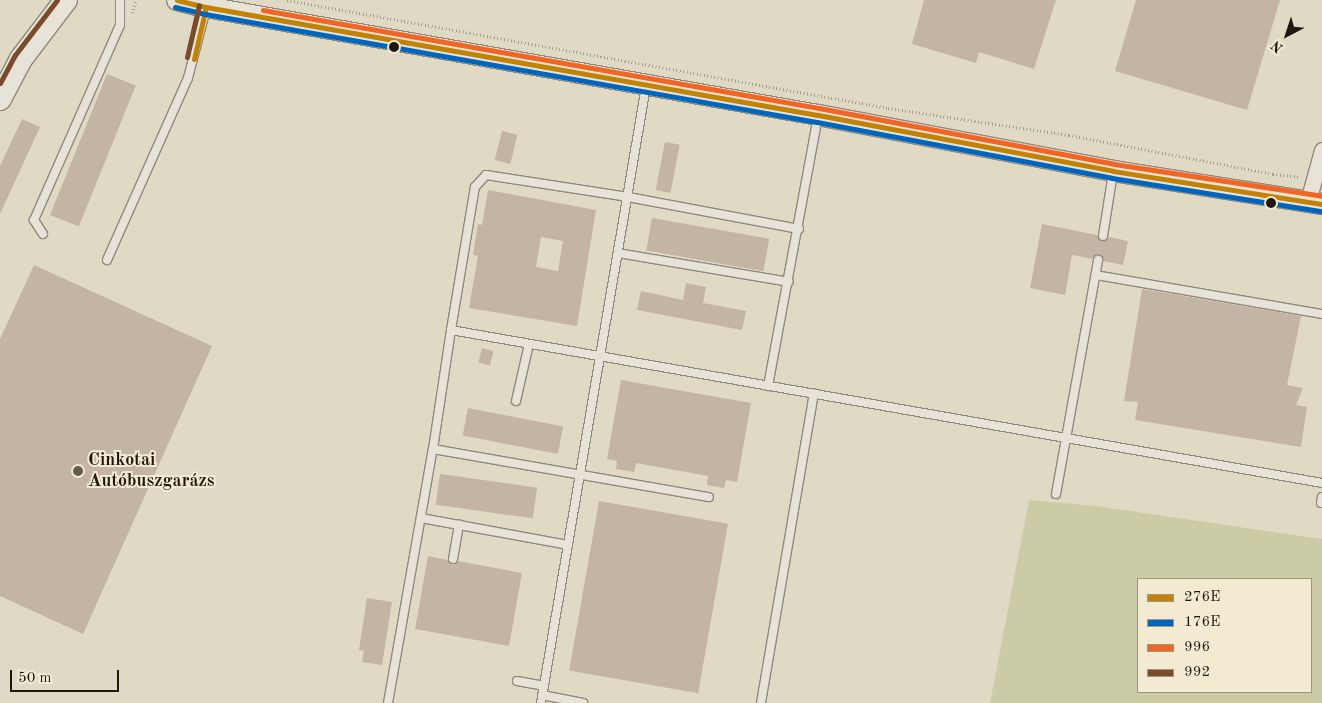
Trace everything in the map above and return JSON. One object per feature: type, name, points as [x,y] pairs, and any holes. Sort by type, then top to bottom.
[{"type":"main road","points":[[0,99],[21,59],[66,0]]},
{"type":"street","points":[[177,0],[206,7],[818,116],[1113,171],[1315,203],[1314,178],[1322,150]]},
{"type":"lane","points":[[43,234],[34,220],[120,25],[120,0]]},
{"type":"lane","points":[[107,260],[188,78],[206,7]]},
{"type":"lane","points":[[583,703],[542,699],[646,85]]},
{"type":"lane","points":[[768,386],[799,229],[818,116]]},
{"type":"lane","points":[[1103,236],[1113,171]]},
{"type":"lane","points":[[388,703],[433,448],[450,330],[475,187],[481,178],[490,174],[628,197],[799,229]]},
{"type":"lane","points":[[618,253],[789,282]]},
{"type":"lane","points":[[1056,494],[1098,260]]},
{"type":"lane","points":[[1096,275],[1322,314]]},
{"type":"lane","points":[[450,330],[1066,440],[1322,483]]},
{"type":"lane","points":[[516,401],[529,344]]},
{"type":"lane","points":[[762,703],[814,394]]},
{"type":"lane","points":[[433,448],[708,497]]},
{"type":"lane","points":[[421,518],[568,545]]},
{"type":"lane","points":[[453,559],[459,525]]},
{"type":"lane","points":[[517,681],[544,686]]},
{"type":"path","points":[[132,13],[136,0]]},
{"type":"path","points":[[287,0],[879,106],[1069,135],[1273,174],[1314,178]]},
{"type":"green space","points":[[1029,500],[1096,506],[1322,539],[1322,703],[990,703]]},
{"type":"building","points":[[924,0],[1056,0],[1034,69],[979,52],[976,63],[912,44]]},
{"type":"building","points":[[1136,0],[1280,0],[1247,110],[1115,71]]},
{"type":"building","points":[[107,74],[136,86],[79,227],[50,215]]},
{"type":"building","points":[[22,119],[40,127],[0,214],[0,166]]},
{"type":"building","points":[[502,131],[518,135],[510,164],[495,160]]},
{"type":"building","points":[[665,142],[680,145],[670,193],[656,190]]},
{"type":"building","points":[[488,190],[596,210],[577,326],[469,308],[478,256],[473,255],[478,224],[482,225]],"holes":[[[541,237],[563,241],[558,271],[536,267]]]},
{"type":"building","points":[[652,218],[769,239],[763,271],[646,250]]},
{"type":"building","points":[[1042,224],[1097,235],[1102,241],[1109,237],[1128,241],[1123,265],[1103,261],[1099,255],[1092,259],[1072,255],[1065,295],[1030,288]]},
{"type":"building","name":"Cinkotai Autóbuszgarázs","points":[[34,265],[212,346],[83,634],[0,596],[0,339]]},
{"type":"building","points":[[686,283],[706,287],[703,303],[746,311],[742,330],[637,310],[641,291],[683,300]]},
{"type":"building","points":[[1142,289],[1301,316],[1287,385],[1303,388],[1296,405],[1307,407],[1301,447],[1135,420],[1138,402],[1124,401]]},
{"type":"building","points":[[482,348],[494,351],[490,365],[478,363]]},
{"type":"building","points":[[621,380],[751,403],[737,482],[726,480],[724,488],[707,485],[708,476],[636,463],[634,472],[616,469],[617,461],[607,459]]},
{"type":"building","points":[[468,408],[563,427],[558,454],[463,435]]},
{"type":"building","points":[[440,474],[537,488],[533,518],[436,505]]},
{"type":"building","points":[[599,501],[728,524],[698,693],[569,670]]},
{"type":"building","points":[[428,556],[448,560],[453,565],[458,561],[522,573],[509,646],[415,629]]},
{"type":"building","points":[[367,598],[392,602],[382,665],[362,662],[364,651],[359,650]]},
{"type":"transit line","name":"992","points":[[0,83],[15,55],[57,0]]},
{"type":"transit line","name":"276E","points":[[177,0],[206,7],[818,115],[1113,171],[1322,204]]},
{"type":"transit line","name":"992","points":[[187,57],[199,5]]},
{"type":"transit line","name":"176E","points":[[175,7],[205,14],[817,122],[1112,178],[1321,211]]},
{"type":"transit line","name":"276E","points":[[194,59],[206,7]]},
{"type":"transit line","name":"996","points":[[263,10],[819,108],[1114,164],[1322,196]]},
{"type":"place","name":"Cinkotai Autóbuszgarázs","points":[[78,471]]}]
